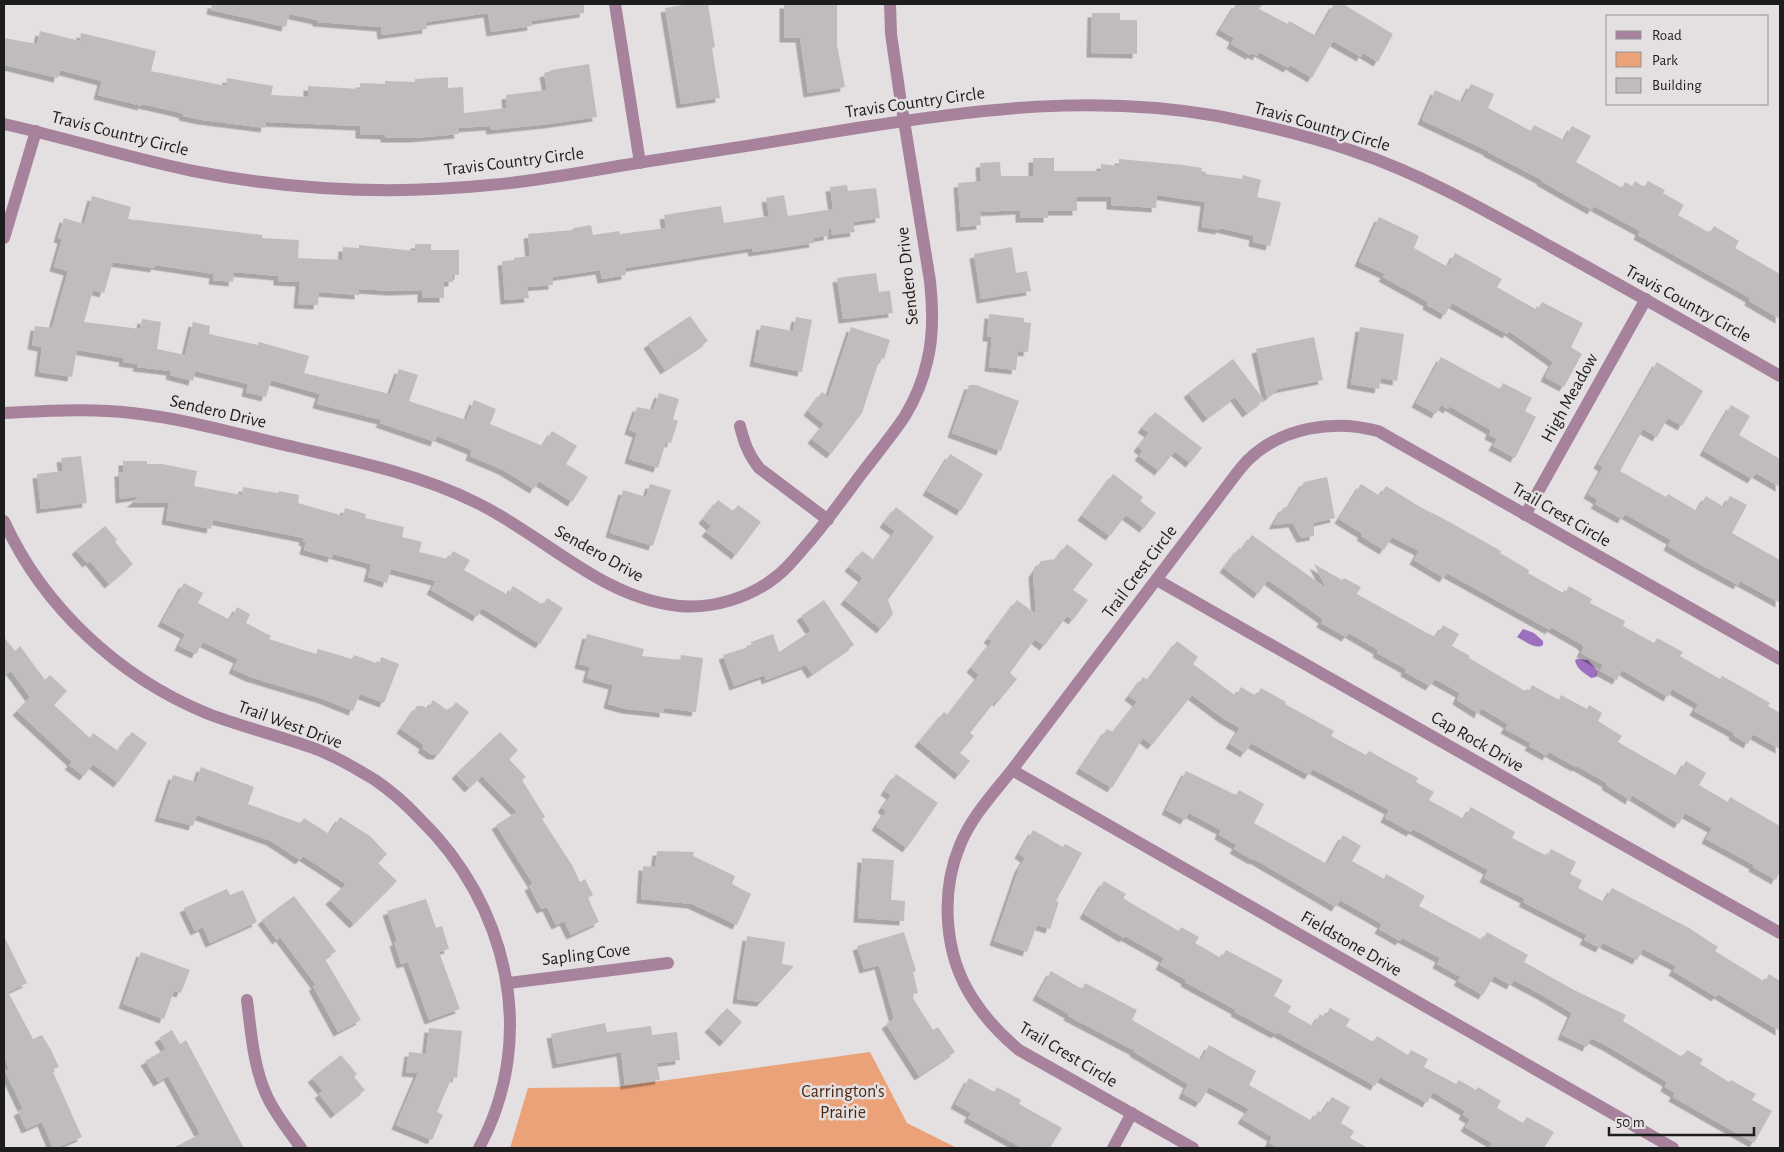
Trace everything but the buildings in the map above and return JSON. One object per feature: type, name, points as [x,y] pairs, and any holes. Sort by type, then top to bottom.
[{"type":"street","points":[[615,4],[640,163]]},
{"type":"street","name":"Sendero Drive","points":[[4,413],[83,410],[133,413],[196,424],[387,469],[460,495],[490,510],[599,579],[622,591],[644,599],[680,606],[697,607],[738,598],[759,588],[778,575],[828,520],[906,415],[927,363],[932,336],[930,280],[891,34],[890,4]]},
{"type":"street","name":"Travis Country Circle","points":[[4,124],[142,160],[226,177],[286,185],[348,189],[440,189],[491,185],[904,120],[986,109],[1093,105],[1147,107],[1205,114],[1263,126],[1353,151],[1448,190],[1646,299],[1780,376]]},
{"type":"street","points":[[4,238],[36,131]]},
{"type":"street","name":"High Meadow","points":[[1524,515],[1646,299]]},
{"type":"street","points":[[740,426],[750,457],[759,468],[828,520]]},
{"type":"street","name":"Trail Crest Circle","points":[[1193,1148],[1019,1050],[1006,1039],[972,999],[956,962],[951,944],[948,902],[949,882],[953,864],[969,825],[1248,460],[1263,448],[1282,437],[1302,430],[1321,426],[1360,426],[1378,431],[1780,659]]},
{"type":"street","name":"Trail West Drive","points":[[4,521],[25,562],[47,592],[71,620],[104,651],[130,671],[164,692],[205,712],[318,749],[377,782],[404,802],[444,843],[465,871],[482,904],[497,938],[508,983],[510,1024],[507,1062],[502,1088],[494,1113],[479,1148]]},
{"type":"street","name":"Cap Rock Drive","points":[[1157,580],[1780,933]]},
{"type":"street","name":"Fieldstone Drive","points":[[1012,770],[1673,1148]]},
{"type":"street","name":"Sapling Cove","points":[[508,983],[668,963]]},
{"type":"street","points":[[247,1000],[255,1060],[266,1094],[284,1124],[302,1148]]},
{"type":"street","points":[[1113,1148],[1132,1113]]},
{"type":"green space","name":"Carrington's Prairie","points":[[870,1052],[907,1123],[957,1148],[510,1148],[528,1088],[617,1087]]},
{"type":"shaded area","points":[[1523,629],[1534,633],[1543,641],[1543,645],[1533,646],[1517,637]]},
{"type":"shaded area","points":[[1575,660],[1588,660],[1598,671],[1596,677],[1591,678],[1581,670],[1576,663]]}]
